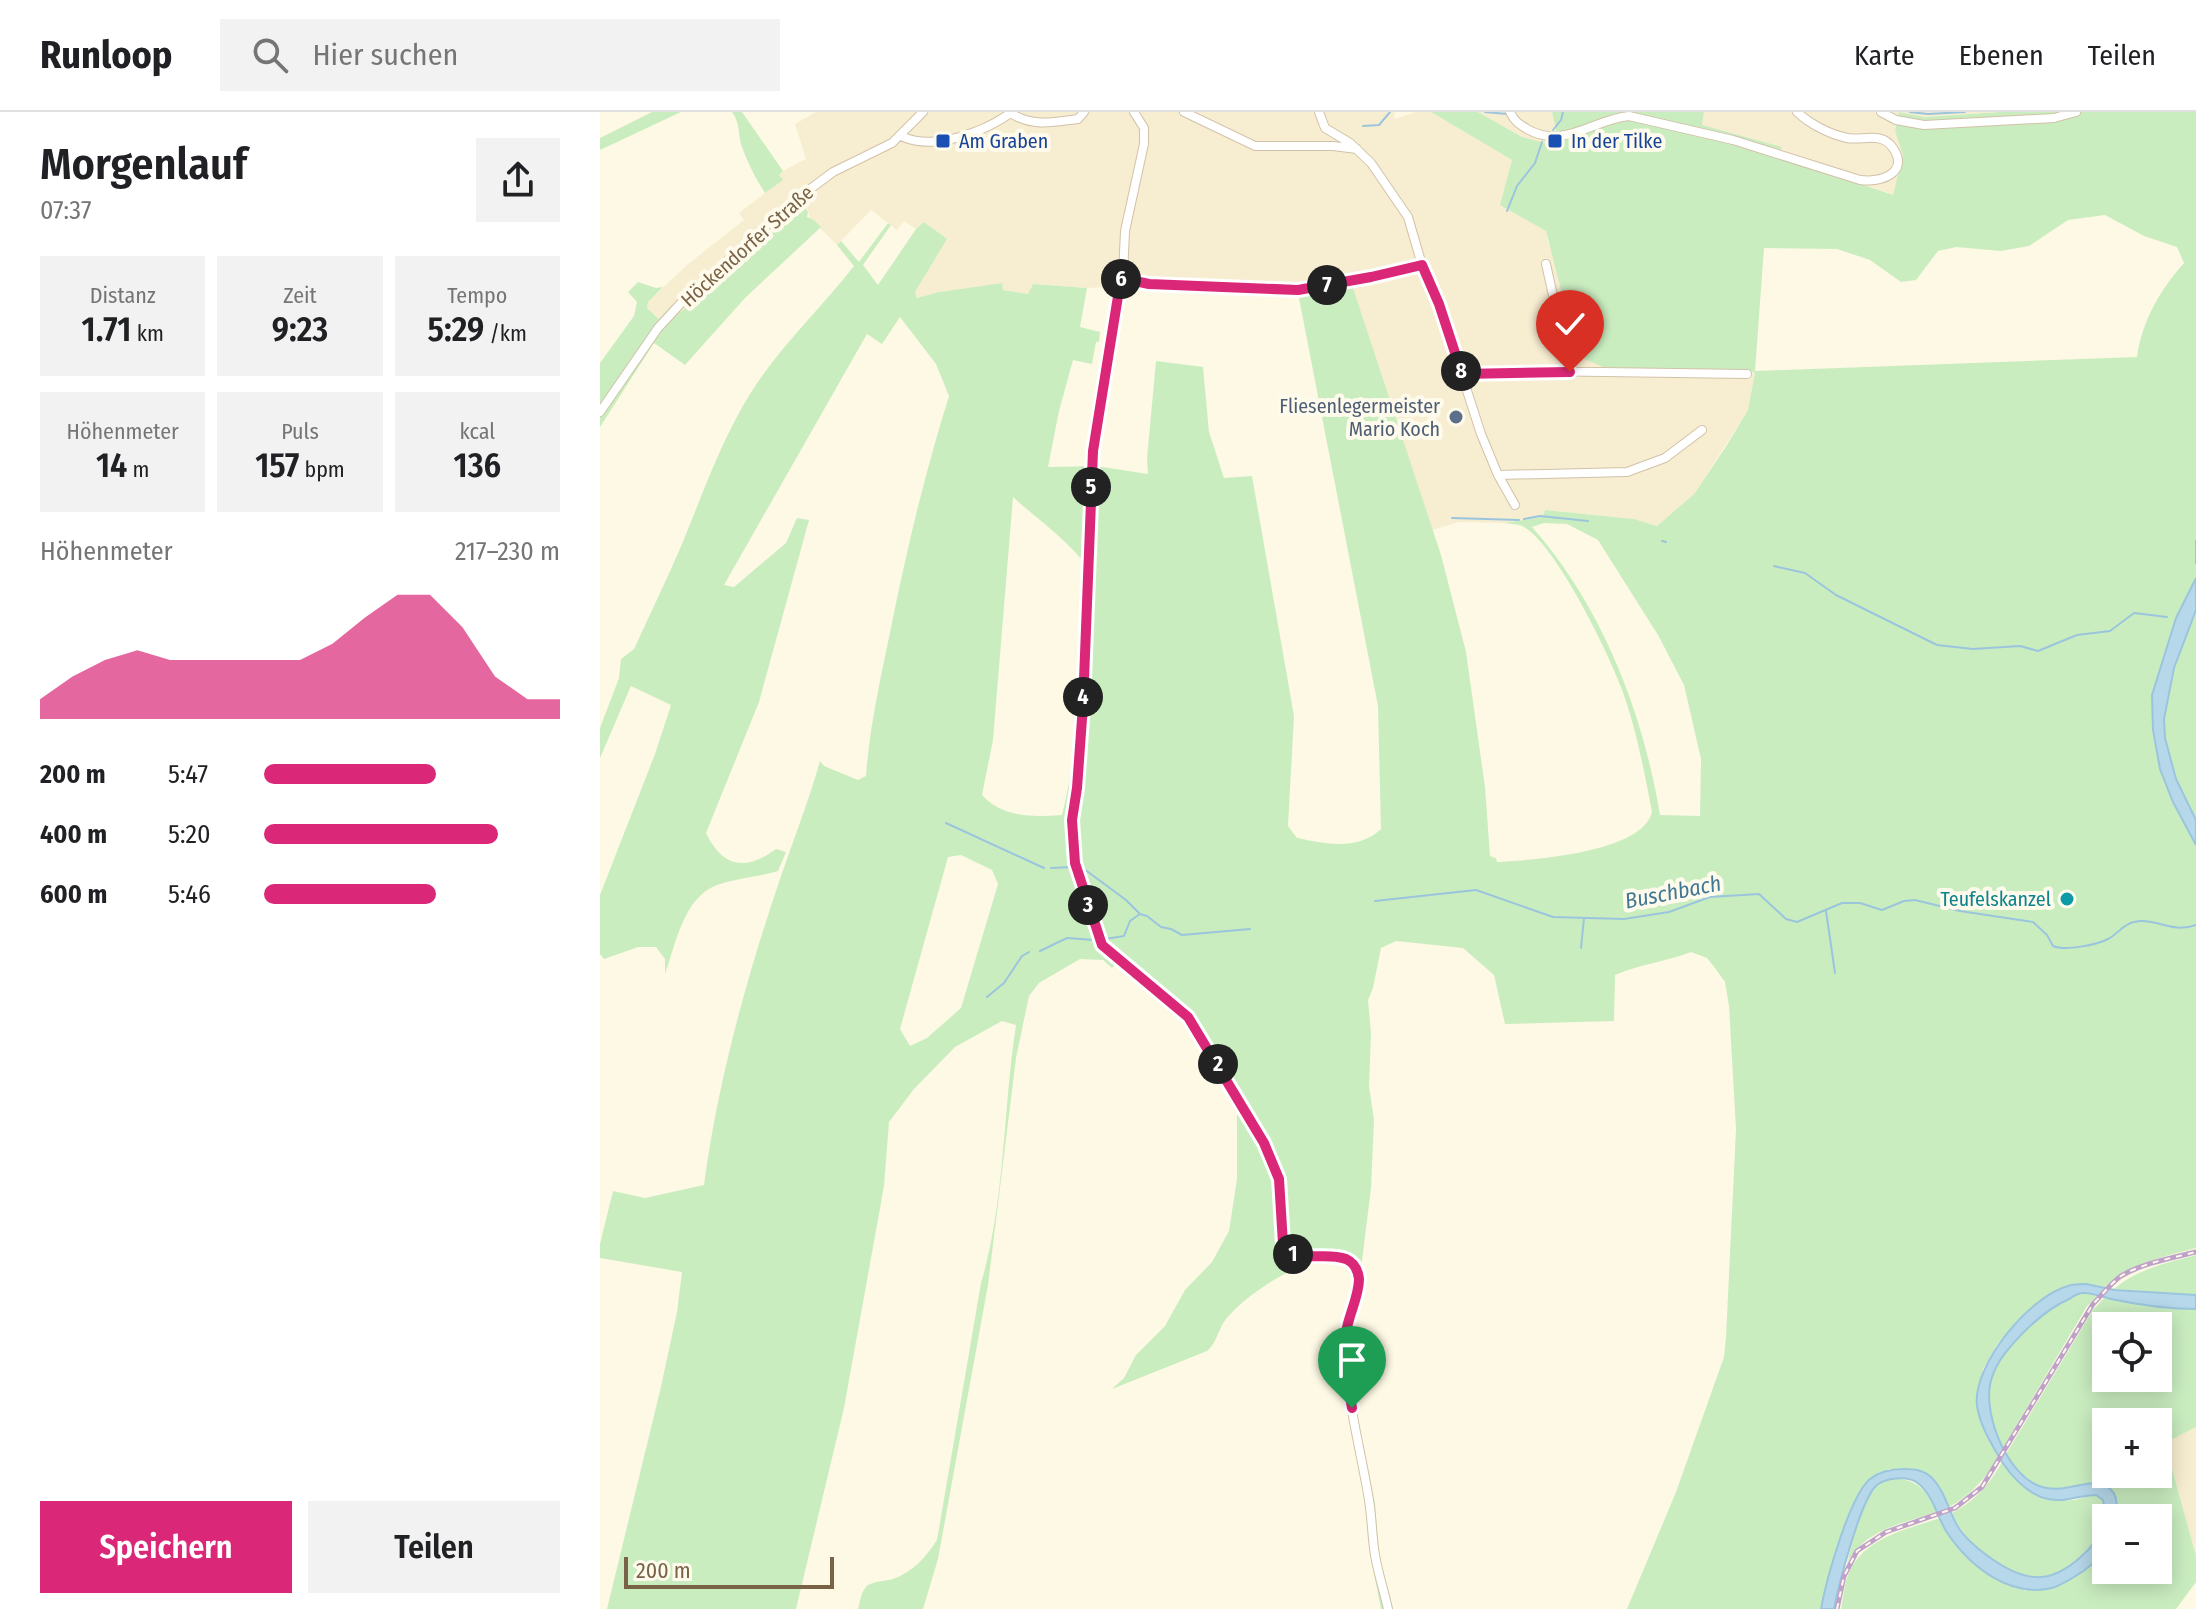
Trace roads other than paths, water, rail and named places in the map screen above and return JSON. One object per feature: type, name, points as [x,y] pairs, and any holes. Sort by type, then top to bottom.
[{"type":"street","name":"Höckendorfer Straße","points":[[600,412],[661,324],[771,221],[833,172],[901,136],[923,112]]},
{"type":"street","points":[[901,136],[915,141],[957,139],[1012,113],[1037,123],[1049,124],[1078,119],[1084,112]]},
{"type":"street","points":[[1134,112],[1144,128],[1144,144],[1125,231],[1123,275],[1093,451],[1083,705],[1072,820],[1075,863],[1102,945],[1188,1017],[1264,1143],[1279,1179],[1283,1244],[1297,1256],[1330,1255],[1346,1259],[1356,1267],[1359,1280],[1346,1331],[1345,1358],[1370,1504],[1375,1557],[1388,1609]]},
{"type":"street","points":[[1184,112],[1255,146],[1357,149]]},
{"type":"street","points":[[1319,112],[1325,128],[1357,149],[1386,182],[1408,217],[1422,265],[1439,304],[1498,475],[1515,505]]},
{"type":"street","points":[[1511,114],[1516,122],[1532,132],[1556,138],[1615,117],[1629,116],[1733,140],[1874,183],[1887,179],[1894,171],[1897,160],[1893,149],[1884,140],[1847,138],[1826,131],[1797,112]]},
{"type":"street","points":[[1882,113],[1907,123],[1924,125],[2054,118],[2076,112]]},
{"type":"street","points":[[1546,264],[1570,372]]},
{"type":"street","points":[[1123,275],[1130,280],[1158,284],[1298,290],[1422,265]]},
{"type":"street","points":[[1462,374],[1747,374]]},
{"type":"street","points":[[1498,475],[1627,472],[1665,458],[1702,430]]},
{"type":"water","points":[[2196,578],[2196,610],[2174,668],[2164,719],[2165,738],[2176,779],[2196,820],[2196,845],[2160,769],[2153,730],[2152,695],[2176,618]]},
{"type":"water","points":[[2070,1285],[2196,1295],[2196,1309],[2078,1294],[2052,1308],[2027,1328],[2003,1355],[1992,1376],[1989,1398],[1995,1429],[2009,1459],[2019,1471],[2030,1481],[2051,1489],[2092,1483],[2092,1488],[2108,1488],[2117,1504],[2104,1504],[2096,1495],[2055,1500],[2028,1490],[2002,1462],[1990,1442],[1977,1406],[1984,1371],[2006,1334],[2037,1303]]},
{"type":"water","points":[[1911,1469],[1929,1475],[1968,1540],[1992,1559],[2018,1573],[2030,1577],[2053,1575],[2092,1545],[2091,1565],[2052,1588],[2036,1590],[2006,1584],[1978,1567],[1955,1544],[1928,1494],[1919,1484],[1902,1478],[1889,1480],[1874,1488],[1862,1511],[1834,1609],[1821,1609],[1833,1560],[1854,1503],[1870,1479],[1886,1471]]},
{"type":"waterway","points":[[1363,126],[1379,125],[1390,112]]},
{"type":"waterway","points":[[1485,112],[1507,114]]},
{"type":"waterway","points":[[1553,130],[1563,112]]},
{"type":"waterway","points":[[1910,112],[1965,112]]},
{"type":"waterway","points":[[1507,211],[1517,186],[1535,163],[1542,142]]},
{"type":"waterway","points":[[1524,519],[1540,516],[1588,521]]},
{"type":"waterway","points":[[1452,518],[1519,520]]},
{"type":"waterway","points":[[1662,541],[1666,542]]},
{"type":"waterway","points":[[2196,541],[2196,563]]},
{"type":"waterway","points":[[1774,566],[1805,573],[1836,595],[1937,645],[1973,649],[2020,646],[2038,651],[2077,635],[2110,631],[2134,613],[2167,617]]},
{"type":"waterway","points":[[946,823],[1044,868]]},
{"type":"waterway","points":[[1051,868],[1073,867]]},
{"type":"waterway","points":[[1084,869],[1139,913]]},
{"type":"waterway","name":"Buschbach","points":[[1375,901],[1476,890],[1553,917],[1624,919],[1669,912],[1710,897],[1759,894],[1786,919],[1797,922],[1842,903],[1860,903],[1882,910],[1915,900],[1960,911],[2033,922],[2047,935],[2053,946],[2065,948],[2103,941],[2134,922],[2179,928],[2196,925]]},
{"type":"waterway","points":[[1826,911],[1835,973]]},
{"type":"waterway","points":[[1105,939],[1124,936],[1130,921],[1140,914],[1182,935],[1250,929]]},
{"type":"waterway","points":[[1581,948],[1584,918]]},
{"type":"waterway","points":[[1040,951],[1067,938],[1094,940]]},
{"type":"waterway","points":[[987,997],[1004,983],[1022,956],[1029,952]]},
{"type":"railway","points":[[1837,1609],[1844,1576],[1857,1551],[1886,1532],[1955,1508],[1982,1487],[2093,1304],[2110,1286],[2121,1276],[2139,1268],[2196,1252]]},
{"type":"place","name":"Am Graben","points":[[943,141]]},
{"type":"place","name":"In der Tilke","points":[[1555,141]]},
{"type":"place","name":"Fliesenlegermeister Mario Koch","points":[[1456,417]]},
{"type":"place","name":"Teufelskanzel","points":[[2067,899]]}]
